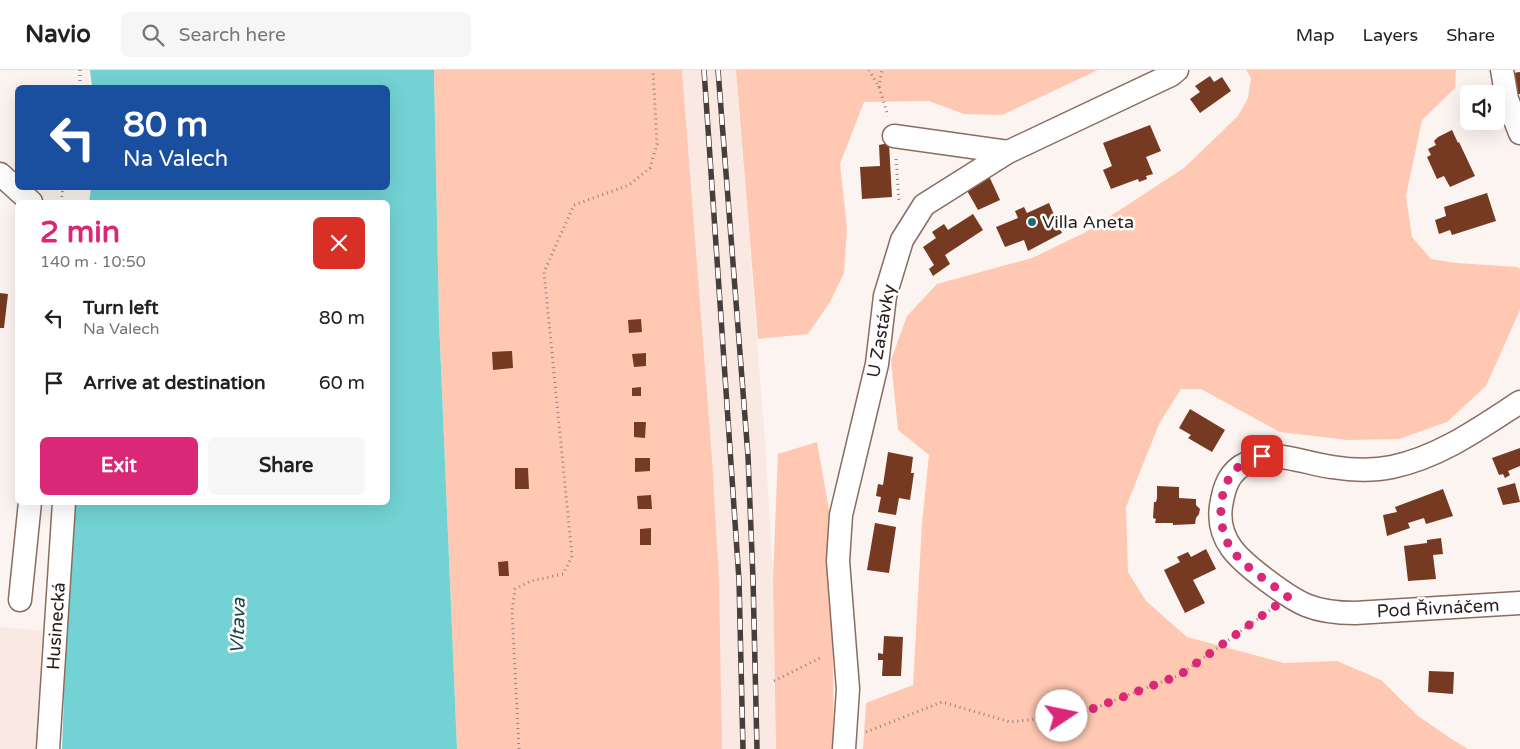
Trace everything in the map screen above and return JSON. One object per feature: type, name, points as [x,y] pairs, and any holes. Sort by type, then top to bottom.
[{"type":"street","name":"U Zastávky","points":[[845,745],[848,689],[838,561],[841,515],[877,364],[885,296],[902,240],[924,205],[1008,152],[1171,75],[1177,70]]},
{"type":"street","points":[[1502,70],[1507,99],[1520,132]]},
{"type":"street","points":[[894,136],[1008,152]]},
{"type":"street","points":[[0,174],[15,188]]},
{"type":"street","points":[[18,190],[29,200]]},
{"type":"street","name":"Pod Řivnáčem","points":[[1520,402],[1440,451],[1417,461],[1390,467],[1370,469],[1331,467],[1283,457],[1262,456],[1238,467],[1225,486],[1221,507],[1221,521],[1225,538],[1232,550],[1245,563],[1288,597],[1307,606],[1336,613],[1355,613],[1520,603]]},
{"type":"street","points":[[20,600],[30,505]]},
{"type":"street","name":"Husinecká","points":[[48,749],[64,505]]},
{"type":"path","points":[[80,70],[80,85]]},
{"type":"path","points":[[519,749],[512,611],[515,589],[531,581],[563,574],[572,556],[544,272],[574,205],[629,186],[650,168],[657,144],[653,70]]},
{"type":"path","points":[[879,87],[882,70]]},
{"type":"path","points":[[845,745],[942,702],[1010,722],[1079,714],[1180,675],[1288,597]]},
{"type":"path","points":[[774,681],[845,646]]},
{"type":"shaded area","points":[[434,70],[682,70],[712,458],[719,581],[722,749],[457,749],[439,320]]},
{"type":"shaded area","points":[[682,70],[736,70],[766,455],[773,579],[776,749],[721,749],[712,458]]},
{"type":"shaded area","points":[[736,70],[1098,70],[1002,115],[964,114],[929,101],[864,102],[840,164],[847,228],[844,273],[830,302],[808,334],[758,339]]},
{"type":"shaded area","points":[[1246,70],[1456,70],[1455,88],[1422,120],[1406,196],[1412,237],[1431,259],[1456,263],[1518,267],[1520,269],[1520,310],[1486,386],[1447,422],[1399,439],[1348,440],[1280,432],[1201,389],[1181,389],[1159,424],[1126,507],[1128,572],[1146,601],[1187,637],[1284,663],[1337,661],[1381,680],[1418,716],[1468,749],[863,749],[866,703],[913,685],[922,523],[929,455],[898,430],[891,360],[907,316],[937,284],[1032,258],[1086,232],[1184,168],[1238,116],[1248,98],[1251,78]]},
{"type":"shaded area","points":[[817,442],[831,521],[834,749],[776,749],[773,579],[778,454]]},
{"type":"shaded area","points":[[0,627],[46,631],[36,749],[0,749]]},
{"type":"water","name":"Vltava","points":[[90,70],[434,70],[439,320],[457,749],[62,749],[71,505],[390,505],[390,200],[89,200],[91,190],[390,190],[390,85],[92,85]]},
{"type":"building","points":[[1520,72],[1520,94],[1515,94],[1513,73]]},
{"type":"building","points":[[1210,76],[1214,82],[1222,77],[1231,91],[1200,113],[1190,99],[1200,92],[1195,86]]},
{"type":"building","points":[[1150,125],[1161,151],[1146,157],[1153,174],[1146,176],[1147,179],[1139,182],[1138,179],[1111,189],[1103,170],[1112,166],[1103,143]]},
{"type":"building","points":[[1452,130],[1475,176],[1450,187],[1444,176],[1437,179],[1427,157],[1431,155],[1428,149],[1436,145],[1434,141]]},
{"type":"building","points":[[889,143],[892,197],[862,199],[860,167],[880,166],[879,145]]},
{"type":"building","points":[[989,176],[1000,200],[978,210],[965,187]]},
{"type":"building","points":[[1487,193],[1496,221],[1452,235],[1450,230],[1439,234],[1435,220],[1446,216],[1444,207]]},
{"type":"building","name":"Villa Aneta","points":[[1049,203],[1062,233],[1028,251],[1024,240],[1005,247],[996,227],[1018,218],[1015,211],[1024,207],[1027,213]]},
{"type":"building","points":[[973,214],[983,230],[945,255],[950,264],[933,276],[929,269],[934,265],[923,247],[936,238],[932,232],[944,224],[948,230]]},
{"type":"building","points":[[0,293],[8,294],[4,328],[0,328]]},
{"type":"building","points":[[641,319],[642,332],[629,333],[628,320]]},
{"type":"building","points":[[512,351],[513,368],[493,370],[492,352]]},
{"type":"building","points":[[646,353],[646,366],[634,367],[632,354]]},
{"type":"building","points":[[641,387],[641,396],[632,396],[632,388]]},
{"type":"building","points":[[1190,409],[1225,430],[1212,452],[1188,438],[1191,435],[1179,428]]},
{"type":"building","points":[[634,422],[646,422],[645,438],[634,437]]},
{"type":"building","points":[[1520,448],[1520,466],[1508,471],[1510,475],[1505,478],[1503,474],[1499,475],[1492,458]]},
{"type":"building","points":[[888,452],[913,457],[911,473],[914,473],[910,500],[899,498],[896,515],[878,512],[881,497],[876,496],[878,484],[883,485]]},
{"type":"building","points":[[635,458],[650,458],[650,471],[635,472]]},
{"type":"building","points":[[515,468],[528,468],[529,489],[515,489]]},
{"type":"building","points":[[1515,483],[1520,502],[1503,505],[1497,488]]},
{"type":"building","points":[[1157,486],[1179,487],[1179,498],[1196,499],[1196,505],[1200,509],[1195,524],[1173,525],[1173,523],[1155,523],[1156,519],[1153,518]]},
{"type":"building","points":[[1443,489],[1453,516],[1426,524],[1424,518],[1408,523],[1410,528],[1387,536],[1383,515],[1397,512],[1395,507]]},
{"type":"building","points":[[651,495],[652,509],[638,509],[637,496]]},
{"type":"building","points":[[875,523],[896,527],[889,573],[867,570]]},
{"type":"building","points":[[651,528],[651,545],[640,545],[640,529]]},
{"type":"building","points":[[1441,538],[1443,554],[1433,555],[1436,579],[1408,581],[1404,546],[1427,543],[1427,540]]},
{"type":"building","points":[[1206,549],[1216,569],[1193,580],[1205,603],[1185,613],[1164,570],[1180,562],[1177,557],[1188,552],[1191,557]]},
{"type":"building","points":[[508,561],[509,576],[499,576],[498,562]]},
{"type":"building","points":[[884,636],[903,637],[901,676],[882,676],[883,660],[878,660],[878,653],[883,654]]},
{"type":"building","points":[[1429,671],[1454,672],[1453,694],[1428,692]]},
{"type":"railway","points":[[704,70],[739,580],[743,749]]},
{"type":"railway","points":[[718,70],[748,456],[757,749]]},
{"type":"place","name":"Villa Aneta","points":[[1032,222]]},
{"type":"route","points":[[1062,716],[1079,714],[1180,675],[1288,597],[1245,563],[1232,550],[1225,538],[1221,521],[1221,507],[1225,486],[1238,467],[1262,456]]}]
